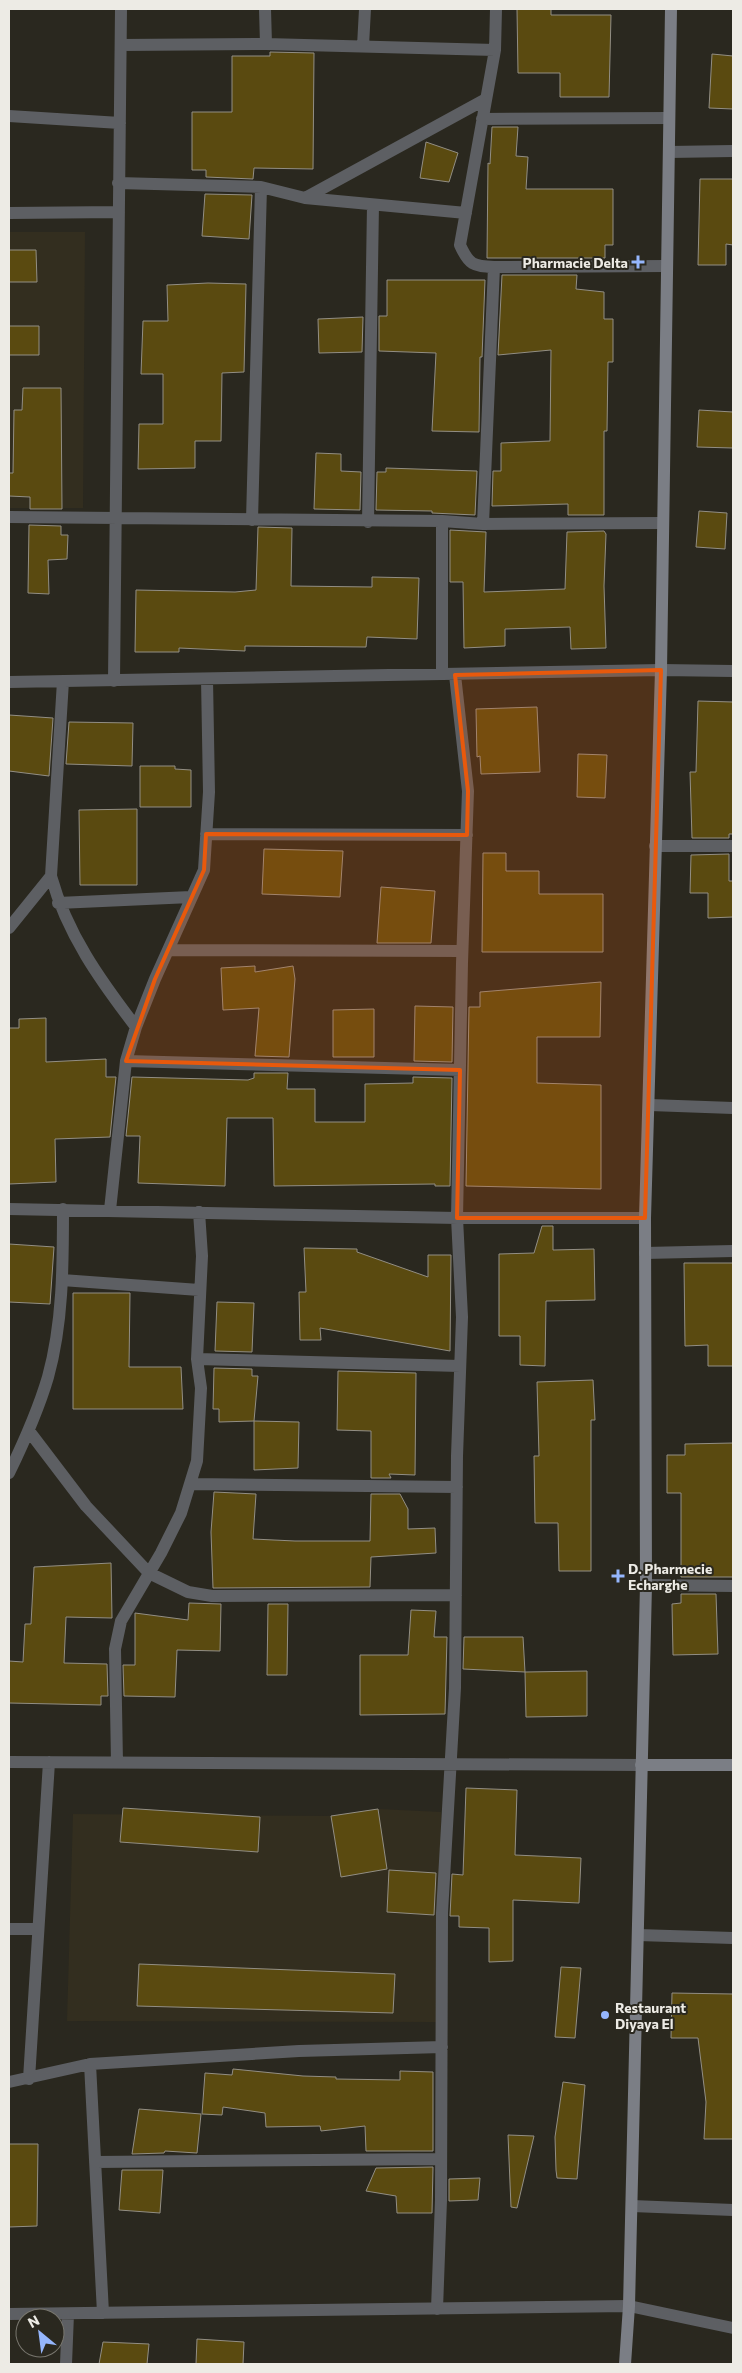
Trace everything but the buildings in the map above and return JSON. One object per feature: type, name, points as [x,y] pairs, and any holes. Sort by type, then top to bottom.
[{"type":"main road","points":[[625,2364],[632,2206],[646,1585],[645,1218],[650,1104],[655,846],[661,670],[671,9]]},
{"type":"main road","points":[[642,1765],[733,1765]]},
{"type":"street","points":[[114,681],[121,9]]},
{"type":"street","points":[[266,9],[266,44]]},
{"type":"street","points":[[364,46],[365,9]]},
{"type":"street","points":[[496,9],[495,50],[460,245],[467,260],[478,266],[494,267],[666,266]]},
{"type":"street","points":[[121,45],[266,44],[495,50]]},
{"type":"street","points":[[305,198],[486,99]]},
{"type":"street","points":[[9,116],[120,123]]},
{"type":"street","points":[[482,119],[669,118]]},
{"type":"street","points":[[669,152],[733,151]]},
{"type":"street","points":[[118,183],[261,188],[305,198],[466,213]]},
{"type":"street","points":[[252,520],[261,188]]},
{"type":"street","points":[[368,522],[373,205]]},
{"type":"street","points":[[9,213],[119,212]]},
{"type":"street","points":[[483,524],[494,267]]},
{"type":"street","points":[[9,517],[368,522],[442,521],[483,524],[663,523]]},
{"type":"street","points":[[437,2309],[441,2159],[442,1913],[455,1688],[456,1486],[462,1317],[457,1218],[462,951],[468,791],[448,675],[442,521]]},
{"type":"street","points":[[9,682],[661,670],[733,671]]},
{"type":"street","points":[[110,1210],[126,1061],[136,1027],[204,870],[209,792],[207,679]]},
{"type":"street","points":[[63,682],[51,876],[58,903],[71,932],[100,980],[136,1027]]},
{"type":"street","points":[[206,834],[467,835]]},
{"type":"street","points":[[655,846],[733,846]]},
{"type":"street","points":[[9,928],[51,876]]},
{"type":"street","points":[[58,903],[191,897]]},
{"type":"street","points":[[168,950],[462,951]]},
{"type":"street","points":[[126,1061],[460,1070]]},
{"type":"street","points":[[650,1104],[733,1108]]},
{"type":"street","points":[[9,1209],[457,1218],[645,1218]]},
{"type":"street","points":[[9,1473],[29,1431],[48,1376],[58,1320],[62,1280],[63,1209]]},
{"type":"street","points":[[117,1763],[115,1649],[121,1621],[181,1513],[191,1484],[196,1461],[200,1388],[198,1359],[199,1290],[202,1256],[199,1212]]},
{"type":"street","points":[[645,1253],[733,1251]]},
{"type":"street","points":[[62,1280],[199,1290]]},
{"type":"street","points":[[198,1359],[460,1366]]},
{"type":"street","points":[[29,1431],[86,1506],[149,1573],[188,1592],[212,1596],[456,1595]]},
{"type":"street","points":[[191,1484],[456,1486]]},
{"type":"street","points":[[646,1585],[733,1586]]},
{"type":"street","points":[[9,1762],[642,1765]]},
{"type":"street","points":[[29,2079],[49,1762]]},
{"type":"street","points":[[9,1929],[37,1929]]},
{"type":"street","points":[[638,1935],[733,1938]]},
{"type":"street","points":[[9,2082],[90,2064],[299,2051],[442,2047]]},
{"type":"street","points":[[90,2064],[103,2313]]},
{"type":"street","points":[[95,2162],[441,2159]]},
{"type":"street","points":[[632,2206],[733,2210]]},
{"type":"street","points":[[9,2314],[629,2306],[733,2328]]},
{"type":"street","points":[[66,2364],[68,2314]]},
{"type":"highlighted area","points":[[661,670],[645,1218],[457,1218],[460,1070],[126,1061],[155,979],[204,870],[206,834],[467,835],[468,791],[455,675]]},
{"type":"shaded area","points":[[9,232],[85,232],[83,508],[9,508]]},
{"type":"shaded area","points":[[378,1809],[441,1812],[439,2022],[67,2021],[73,1814],[331,1816]]},
{"type":"place","name":"Pharmacie Delta","points":[[638,262]]},
{"type":"place","name":"D. Pharmecie Echarghe","points":[[618,1576]]},
{"type":"place","name":"Restaurant Diyaya El","points":[[605,2015]]}]
